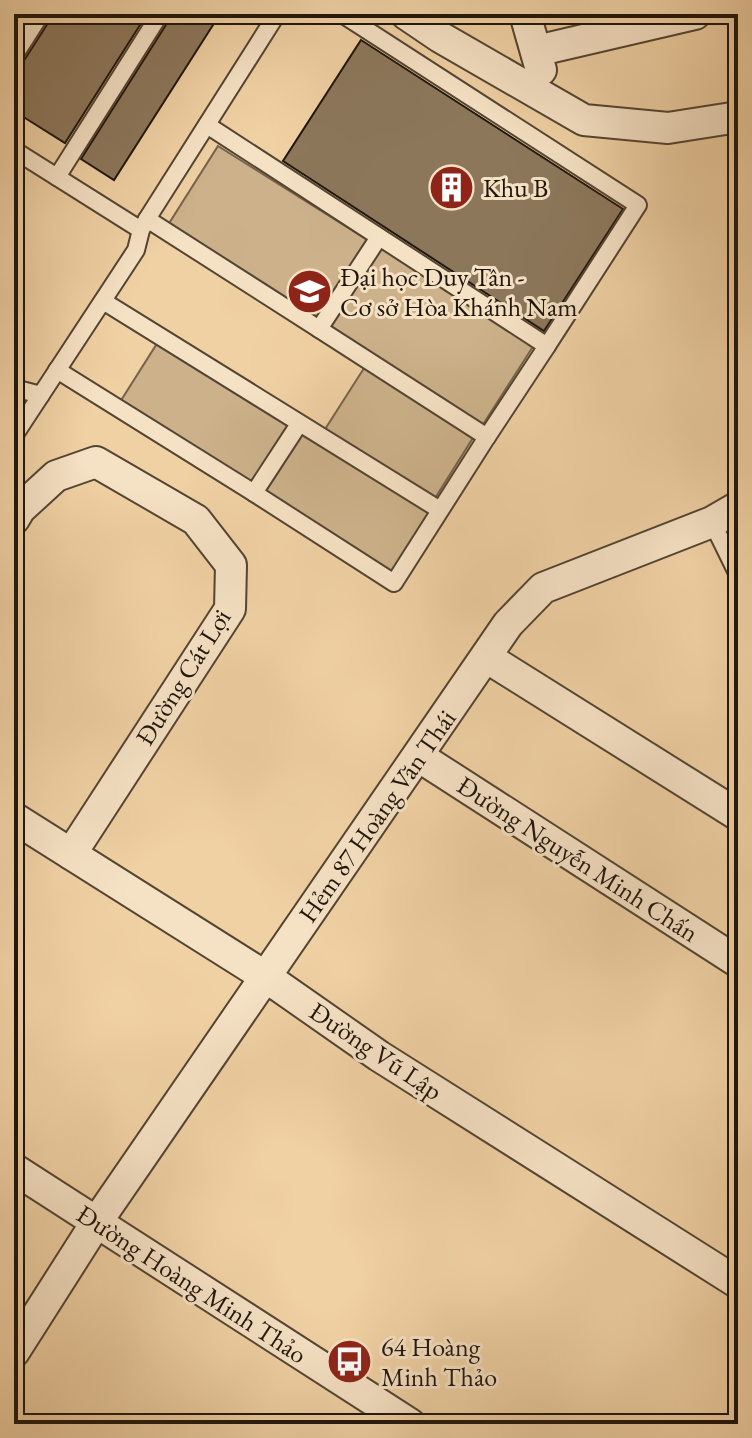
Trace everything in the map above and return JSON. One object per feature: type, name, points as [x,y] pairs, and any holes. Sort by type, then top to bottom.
[{"type":"street","points":[[406,14],[584,120],[668,128],[738,117]]},
{"type":"street","points":[[525,14],[549,100]]},
{"type":"street","points":[[536,51],[695,14]]},
{"type":"street","name":"Đường Cát Lợi","points":[[14,519],[20,509],[56,476],[96,462],[196,520],[231,565],[230,609],[71,854]]},
{"type":"street","name":"Hẻm 87 Hoàng Văn Thái","points":[[14,1352],[96,1223],[508,624],[543,588],[712,522],[738,507]]},
{"type":"street","points":[[486,657],[738,815]]},
{"type":"street","name":"Đường Nguyễn Minh Chấn","points":[[418,756],[738,962]]},
{"type":"street","name":"Đường Vũ Lập","points":[[14,818],[266,977],[379,1056],[738,1283]]},
{"type":"street","name":"Đường Hoàng Minh Thảo","points":[[14,1169],[410,1424]]},
{"type":"lane","points":[[14,56],[41,14]]},
{"type":"lane","points":[[57,177],[160,14]]},
{"type":"lane","points":[[14,436],[136,250],[144,225],[277,14]]},
{"type":"lane","points":[[57,370],[394,583],[638,205],[342,14]]},
{"type":"lane","points":[[207,125],[547,346]]},
{"type":"lane","points":[[14,150],[319,329],[487,437]]},
{"type":"lane","points":[[319,329],[379,237]]},
{"type":"lane","points":[[103,301],[440,510]]},
{"type":"lane","points":[[14,388],[41,395]]},
{"type":"lane","points":[[254,493],[299,424]]},
{"type":"lane","points":[[712,522],[738,575]]},
{"type":"shaded area","points":[[218,146],[369,241],[318,320],[168,225]]},
{"type":"shaded area","points":[[378,245],[534,345],[482,426],[326,326]]},
{"type":"shaded area","points":[[158,342],[293,427],[255,488],[120,402]]},
{"type":"shaded area","points":[[366,365],[476,433],[432,503],[322,434]]},
{"type":"shaded area","points":[[300,430],[434,513],[395,575],[261,492]]},
{"type":"building","points":[[52,14],[147,14],[65,143],[14,111],[14,67],[23,62]]},
{"type":"building","points":[[171,14],[220,14],[114,180],[81,159]]},
{"type":"building","name":"Khu B","points":[[361,40],[623,209],[544,331],[283,161]]},
{"type":"place","name":"Khu B","points":[[452,188]]},
{"type":"place","name":"Đại học Duy Tân - Cơ sở Hòa Khánh Nam","points":[[309,292]]},
{"type":"place","name":"64 Hoàng Minh Thảo","points":[[350,1362]]}]
